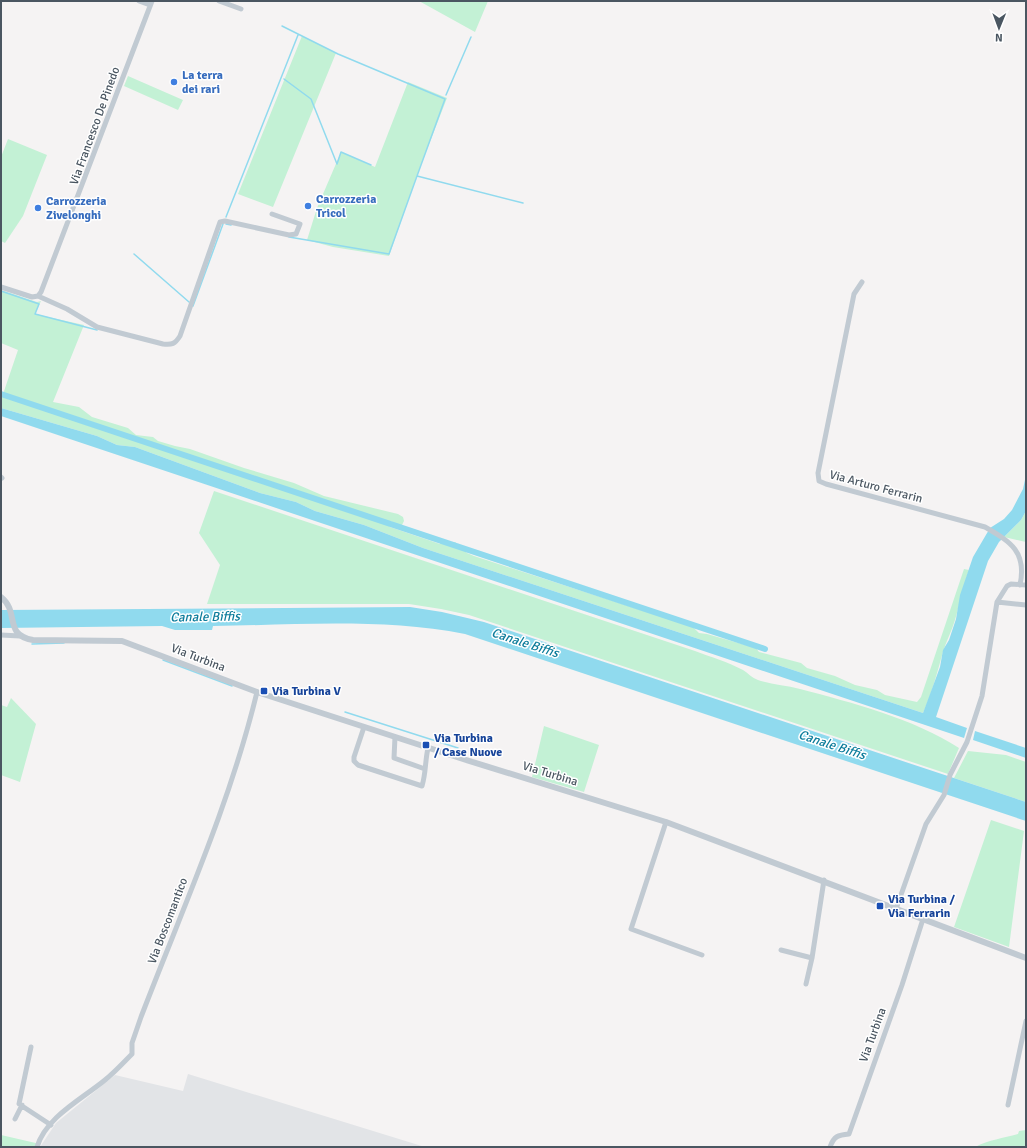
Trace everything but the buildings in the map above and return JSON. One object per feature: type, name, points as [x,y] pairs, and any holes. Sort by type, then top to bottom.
[{"type":"street","name":"Via Francesco De Pinedo","points":[[38,296],[76,203],[151,3],[138,1]]},
{"type":"street","points":[[219,1],[241,9]]},
{"type":"street","points":[[1,287],[32,297],[38,296],[67,309],[97,327],[163,344],[176,343],[180,336],[220,222],[225,221],[289,235],[296,234],[300,224],[272,214]]},
{"type":"street","name":"Via Arturo Ferrarin","points":[[862,282],[854,294],[818,473],[819,481],[985,527],[1005,539],[1017,551],[1020,558],[1023,585],[1012,584],[1008,586],[997,602],[982,696],[973,724],[967,742],[950,775],[944,795],[926,824],[896,909]]},
{"type":"street","points":[[1,596],[8,605],[18,634]]},
{"type":"street","points":[[997,602],[1026,605]]},
{"type":"street","name":"Via Turbina","points":[[1,634],[18,634],[33,640],[122,641],[257,692],[428,748],[666,822],[824,880],[1026,958]]},
{"type":"street","name":"Via Boscomantico","points":[[37,1147],[46,1130],[51,1125],[106,1079],[132,1054],[132,1043],[141,1017],[210,841],[248,726],[257,692]]},
{"type":"street","points":[[364,727],[354,761],[358,765],[422,786],[425,769],[424,763],[428,748]]},
{"type":"street","points":[[395,737],[394,758],[425,769]]},
{"type":"street","points":[[666,822],[631,929],[702,955]]},
{"type":"street","points":[[806,984],[812,958],[824,880]]},
{"type":"street","name":"Via Turbina","points":[[830,1147],[833,1139],[837,1136],[849,1134],[902,985],[923,919]]},
{"type":"street","points":[[781,950],[812,958]]},
{"type":"street","points":[[1008,1105],[1026,1021]]},
{"type":"street","points":[[31,1047],[19,1104],[51,1125]]},
{"type":"street","points":[[15,1119],[22,1105]]},
{"type":"shaded area","points":[[188,1074],[425,1147],[40,1147],[56,1123],[115,1075],[183,1091]]},
{"type":"green space","points":[[419,1],[488,1],[475,32]]},
{"type":"green space","points":[[302,36],[336,53],[273,207],[238,194]]},
{"type":"green space","points":[[128,76],[183,100],[178,110],[124,86]]},
{"type":"green space","points":[[408,82],[447,98],[417,175],[389,256],[333,247],[307,240],[317,208],[341,152],[375,167]]},
{"type":"green space","points":[[8,139],[47,155],[23,216],[5,243],[1,241],[1,157]]},
{"type":"green space","points":[[1,290],[37,302],[41,301],[35,314],[84,325],[53,402],[79,407],[92,417],[128,428],[136,435],[153,437],[158,441],[190,449],[244,468],[294,483],[324,496],[398,514],[403,517],[404,521],[402,525],[397,525],[391,521],[387,523],[390,527],[440,544],[440,542],[447,541],[450,544],[455,542],[467,553],[474,556],[693,627],[699,633],[756,648],[759,652],[801,663],[807,668],[835,676],[855,685],[877,690],[885,695],[917,702],[921,697],[964,569],[969,570],[954,624],[944,648],[932,690],[923,713],[423,548],[364,525],[315,511],[296,502],[260,493],[135,447],[117,445],[97,436],[1,408],[2,397],[18,350],[1,343]]},
{"type":"green space","points":[[214,491],[695,651],[737,667],[758,680],[819,694],[882,712],[923,728],[959,748],[948,774],[469,615],[441,609],[409,604],[207,604],[220,565],[199,533]]},
{"type":"green space","points":[[1026,511],[1026,542],[1004,537],[1021,520]]},
{"type":"green space","points":[[11,698],[36,724],[20,782],[1,775],[1,705],[7,707]]},
{"type":"green space","points":[[544,726],[599,745],[584,792],[532,777]]},
{"type":"green space","points":[[968,751],[1006,755],[1026,762],[1026,802],[954,778]]},
{"type":"green space","points":[[991,820],[1024,831],[1009,947],[954,927]]},
{"type":"green space","points":[[1026,1130],[1026,1147],[975,1147],[1018,1134],[1019,1131]]},
{"type":"green space","points":[[1,1135],[40,1144],[39,1147],[1,1147]]},
{"type":"water","points":[[1,408],[97,436],[117,445],[135,447],[260,493],[296,502],[315,511],[364,525],[423,548],[923,713],[940,667],[943,650],[949,640],[956,619],[960,595],[973,557],[990,528],[1004,519],[1012,510],[1023,489],[1026,475],[1026,511],[1021,520],[999,542],[988,561],[936,717],[967,728],[964,738],[1,416]]},
{"type":"water","name":"Canale Biffis","points":[[410,607],[442,612],[484,622],[1026,802],[1026,821],[465,634],[434,629],[371,624],[213,626],[212,630],[175,630],[162,626],[1,628],[1,610]]},
{"type":"water","points":[[975,731],[1026,748],[1026,758],[973,740]]},
{"type":"waterway","points":[[282,26],[338,54],[445,99],[417,176]]},
{"type":"waterway","points":[[226,217],[298,35]]},
{"type":"waterway","points":[[446,95],[471,37]]},
{"type":"waterway","points":[[284,79],[311,99],[337,164]]},
{"type":"waterway","points":[[337,164],[341,152],[371,165]]},
{"type":"waterway","points":[[289,237],[389,254],[417,176],[523,203]]},
{"type":"waterway","points":[[193,306],[223,224]]},
{"type":"waterway","points":[[226,224],[231,225]]},
{"type":"waterway","points":[[134,254],[189,302]]},
{"type":"waterway","points":[[1,291],[39,304],[35,314],[97,330]]},
{"type":"waterway","points":[[1,394],[765,649]]},
{"type":"waterway","points":[[32,644],[64,643]]},
{"type":"waterway","points":[[163,660],[232,686]]},
{"type":"waterway","points":[[345,712],[458,748]]},
{"type":"place","name":"La terra dei rari","points":[[174,82]]},
{"type":"place","name":"Carrozzeria Tricol","points":[[308,206]]},
{"type":"place","name":"Carrozzeria Zivelonghi","points":[[38,208]]},
{"type":"place","name":"Via Turbina V","points":[[264,691]]},
{"type":"place","name":"Via Turbina / Case Nuove","points":[[426,745]]},
{"type":"place","name":"Via Turbina / Via Ferrarin","points":[[880,906]]}]
